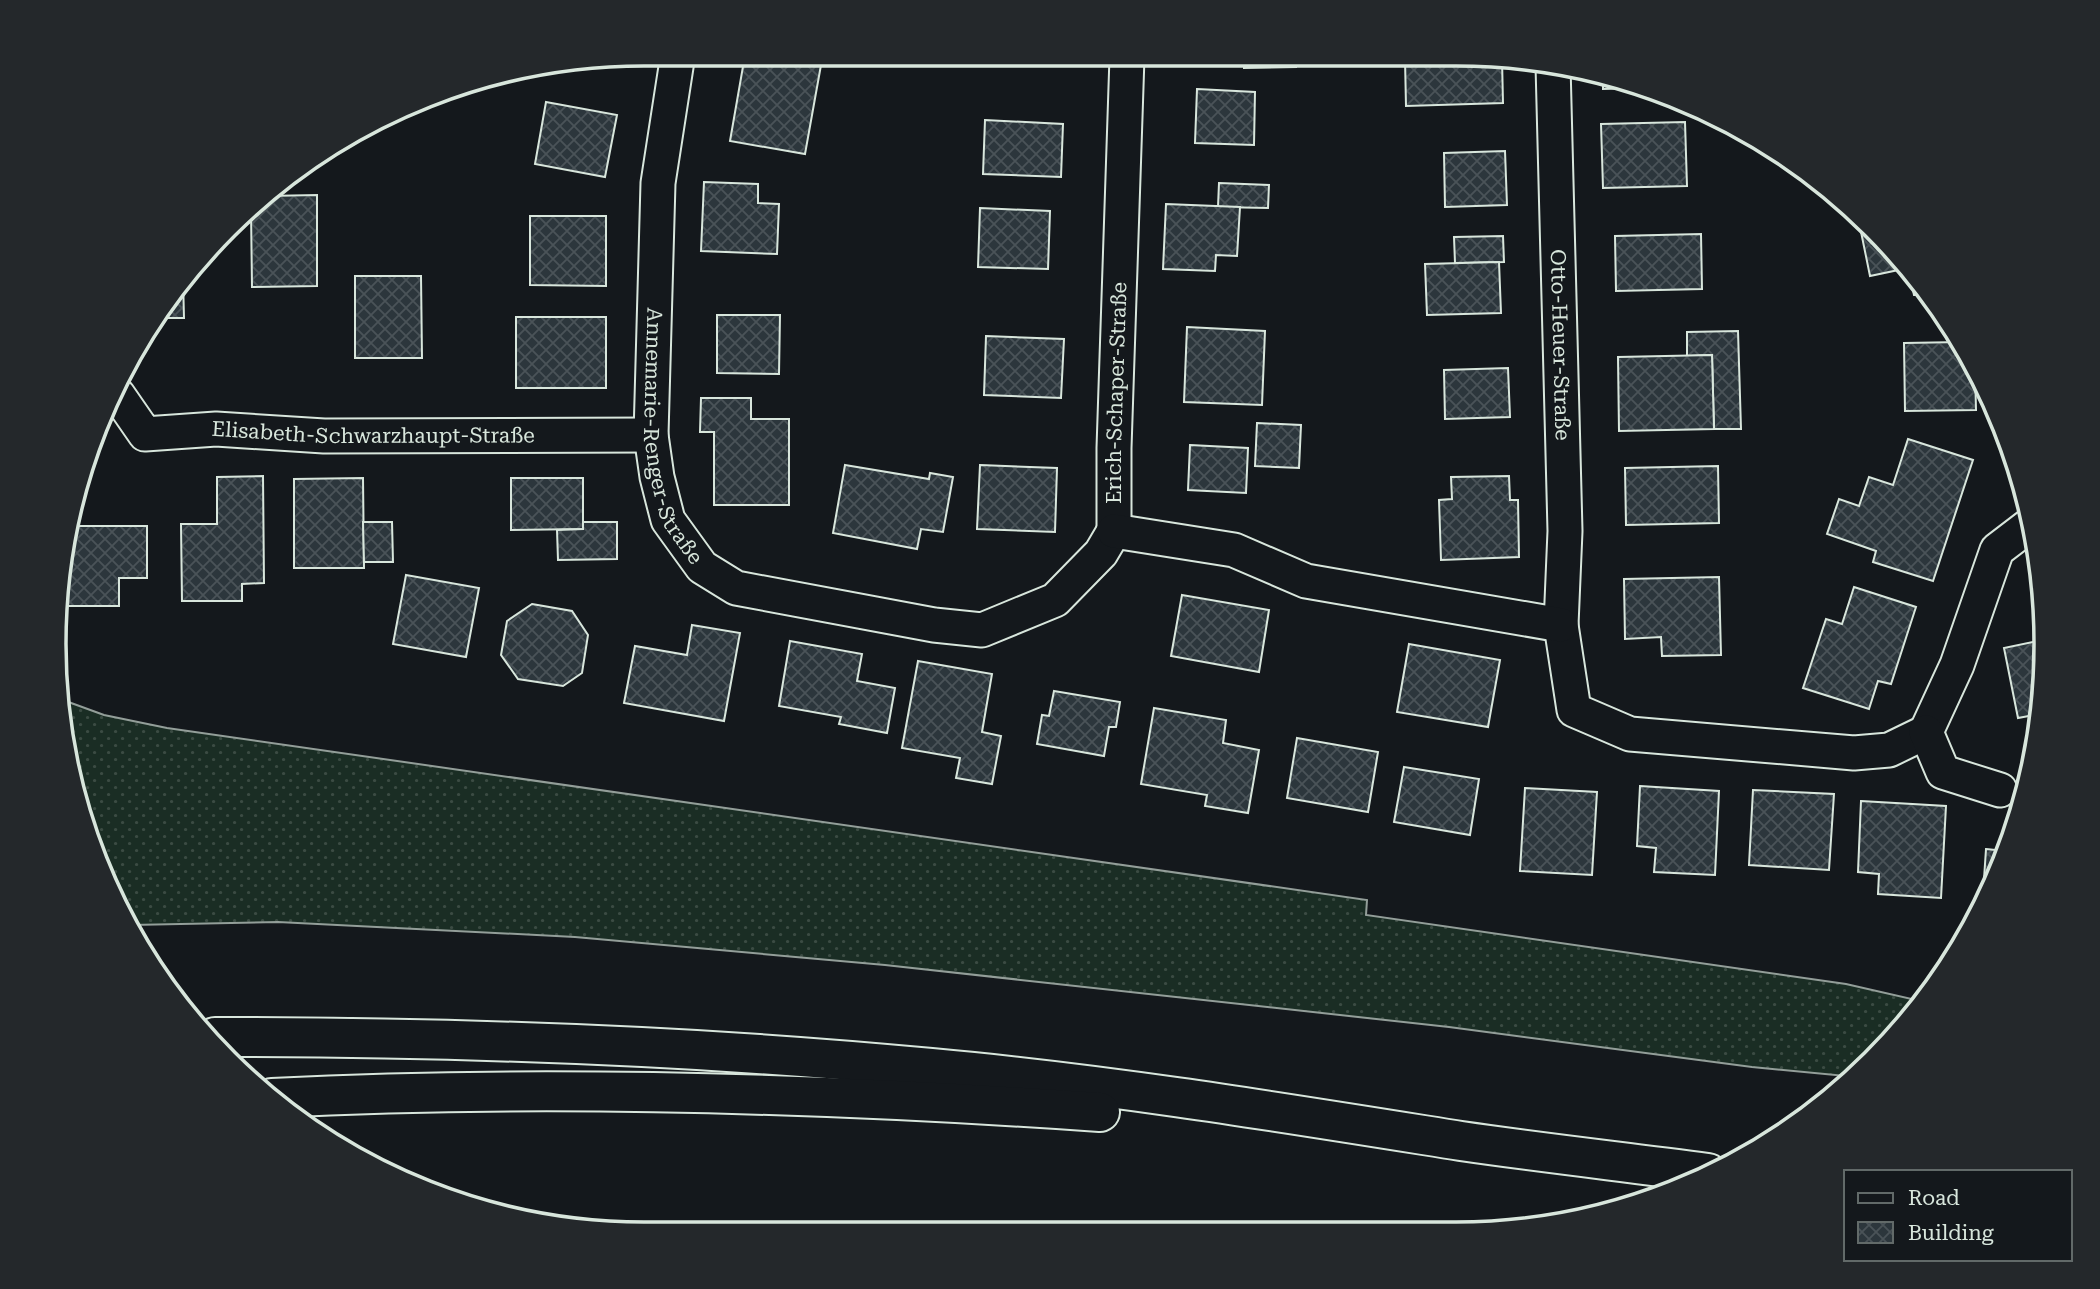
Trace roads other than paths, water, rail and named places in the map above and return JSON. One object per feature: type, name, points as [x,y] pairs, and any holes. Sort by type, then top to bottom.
[{"type":"main road","points":[[221,1037],[393,1037],[573,1042],[918,1067],[1111,1088],[1465,1141],[1694,1171]]},
{"type":"main road","points":[[286,1098],[468,1093],[677,1094],[912,1101],[1217,1120],[1465,1141]]},
{"type":"street","name":"Annemarie-Renger-Straße","points":[[676,66],[658,183],[651,435],[657,477],[668,520],[702,567],[736,587],[749,590],[934,625],[982,630],[1055,600],[1101,553],[1114,531]]},
{"type":"street","name":"Erich-Schaper-Straße","points":[[1127,66],[1114,448],[1114,531],[1234,550],[1306,580],[1561,625]]},
{"type":"street","name":"Otto-Heuer-Straße","points":[[1553,75],[1565,531],[1561,625],[1574,710],[1630,734],[1854,753],[1889,750],[1926,732]]},
{"type":"street","name":"Elisabeth-Schwarzhaupt-Straße","points":[[121,399],[145,434],[216,429],[324,436],[651,435]]},
{"type":"street","points":[[2000,790],[1943,772],[1926,732],[1957,665],[1997,550],[2022,531]]}]
